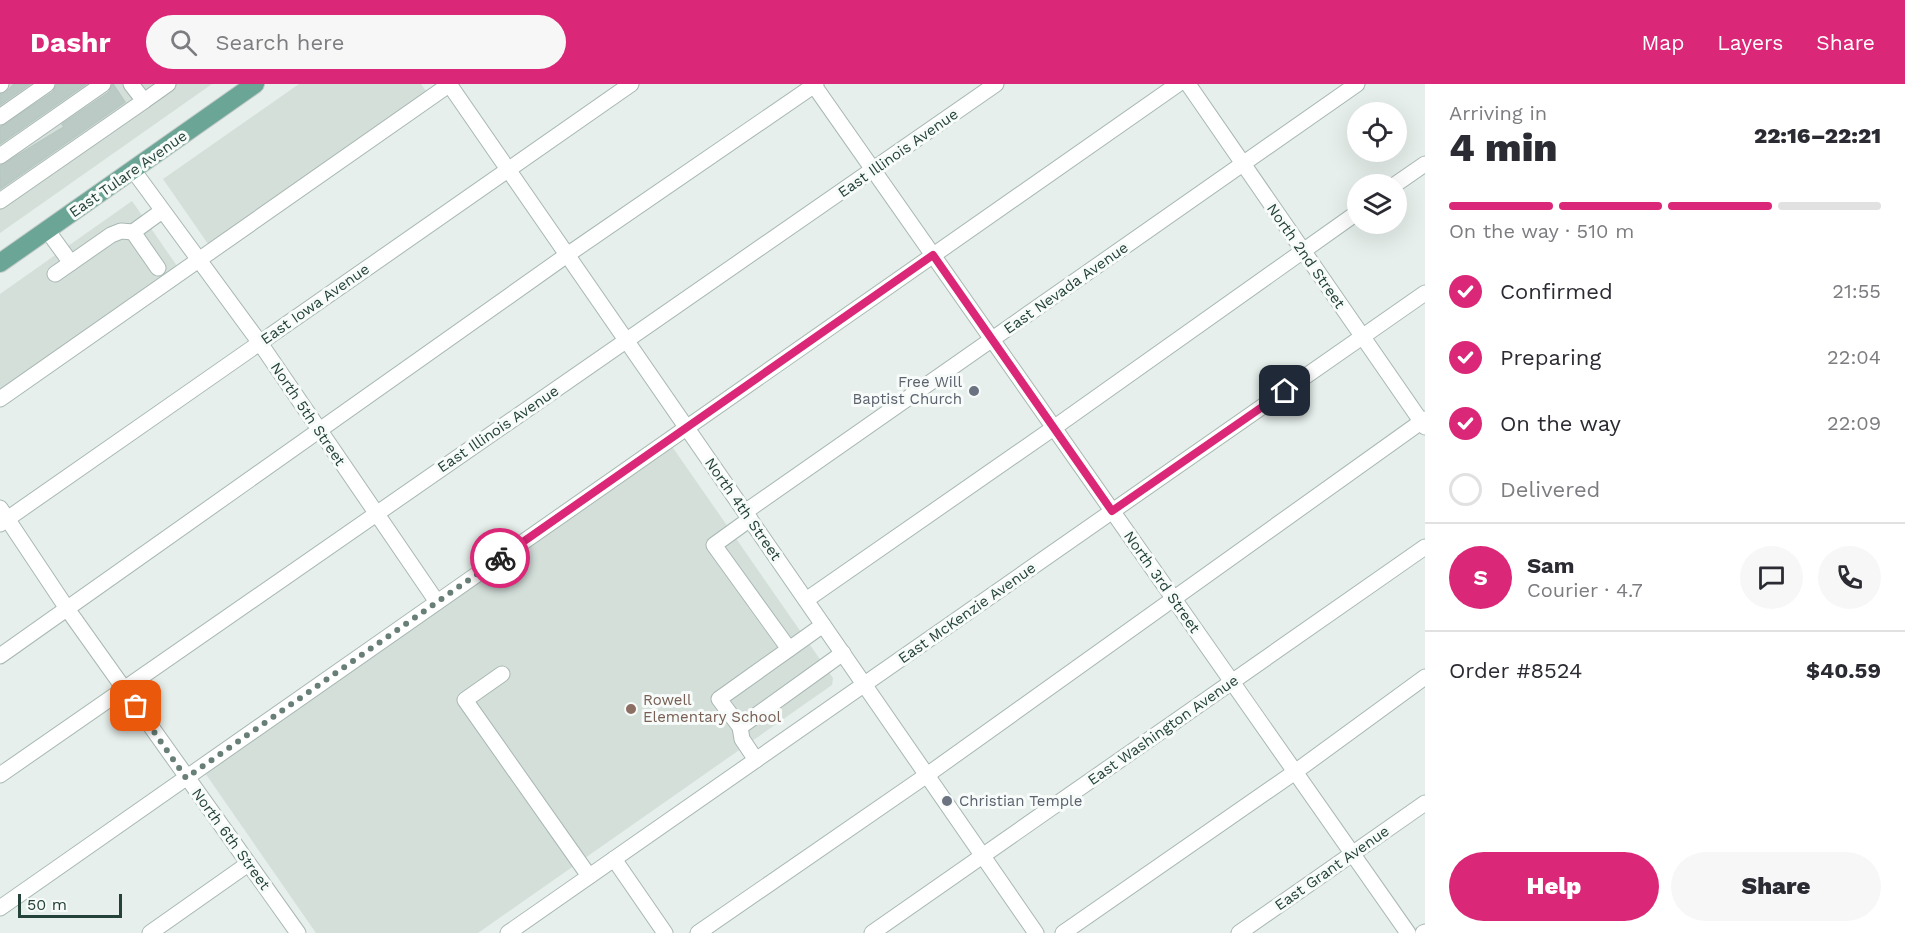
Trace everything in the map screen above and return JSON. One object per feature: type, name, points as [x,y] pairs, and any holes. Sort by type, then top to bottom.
[{"type":"main road","name":"East Tulare Avenue","points":[[0,263],[255,84]]},
{"type":"street","points":[[0,117],[47,84]]},
{"type":"street","points":[[0,156],[103,84]]},
{"type":"street","points":[[131,84],[144,101]]},
{"type":"street","points":[[0,201],[168,84]]},
{"type":"street","points":[[0,399],[450,84]]},
{"type":"street","name":"North 4th Street","points":[[450,84],[1036,933]]},
{"type":"street","name":"East Iowa Avenue","points":[[2,517],[260,343],[631,84]]},
{"type":"street","points":[[0,656],[567,255],[814,84]]},
{"type":"street","name":"North 3rd Street","points":[[814,84],[1408,933]]},
{"type":"street","name":"East Illinois Avenue","points":[[0,775],[375,513],[874,171],[996,84]]},
{"type":"street","points":[[0,908],[1178,84]]},
{"type":"street","name":"North 2nd Street","points":[[1188,84],[1362,337],[1424,422]]},
{"type":"street","name":"East Nevada Avenue","points":[[789,649],[714,544],[748,516],[993,338],[1357,84]]},
{"type":"street","points":[[1407,176],[1425,164]]},
{"type":"street","name":"North 5th Street","points":[[133,170],[260,343],[437,602]]},
{"type":"street","points":[[55,274],[111,235],[121,231],[133,232],[162,211]]},
{"type":"street","points":[[806,600],[1347,220]]},
{"type":"street","points":[[47,230],[71,263]]},
{"type":"street","points":[[133,232],[158,268]]},
{"type":"street","name":"East McKenzie Avenue","points":[[508,933],[1425,293]]},
{"type":"street","points":[[698,933],[927,775],[1172,597],[1424,422]]},
{"type":"street","name":"North 6th Street","points":[[2,517],[298,933]]},
{"type":"street","name":"East Washington Avenue","points":[[872,933],[1425,547]]},
{"type":"street","points":[[756,760],[742,739],[740,727],[719,699],[823,625]]},
{"type":"street","points":[[740,727],[843,653]]},
{"type":"street","points":[[502,674],[465,700],[589,876]]},
{"type":"street","points":[[1063,933],[1295,772],[1425,676]]},
{"type":"street","name":"East Grant Avenue","points":[[1239,933],[1425,803]]},
{"type":"street","points":[[614,859],[665,933]]},
{"type":"street","points":[[150,933],[248,864]]},
{"type":"shaded area","points":[[0,84],[212,84],[0,233]]},
{"type":"shaded area","points":[[299,84],[421,84],[426,91],[208,244],[163,179]]},
{"type":"shaded area","points":[[132,201],[177,266],[0,391],[0,294]]},
{"type":"shaded area","points":[[671,445],[833,678],[832,685],[478,933],[316,933],[205,773]]},
{"type":"building","points":[[14,84],[30,84],[0,105],[0,94],[6,92]]},
{"type":"building","points":[[57,84],[86,84],[0,144],[0,127],[53,92]]},
{"type":"building","points":[[113,84],[125,102],[0,189],[0,166],[64,127],[62,124],[109,92]]},
{"type":"way so far","points":[[136,706],[186,778],[500,558]]},
{"type":"place","name":"Free Will Baptist Church","points":[[974,391]]},
{"type":"place","name":"Rowell Elementary School","points":[[631,709]]},
{"type":"place","name":"Christian Temple","points":[[947,801]]},
{"type":"route","points":[[500,558],[933,255],[1112,511],[1285,391]]}]
